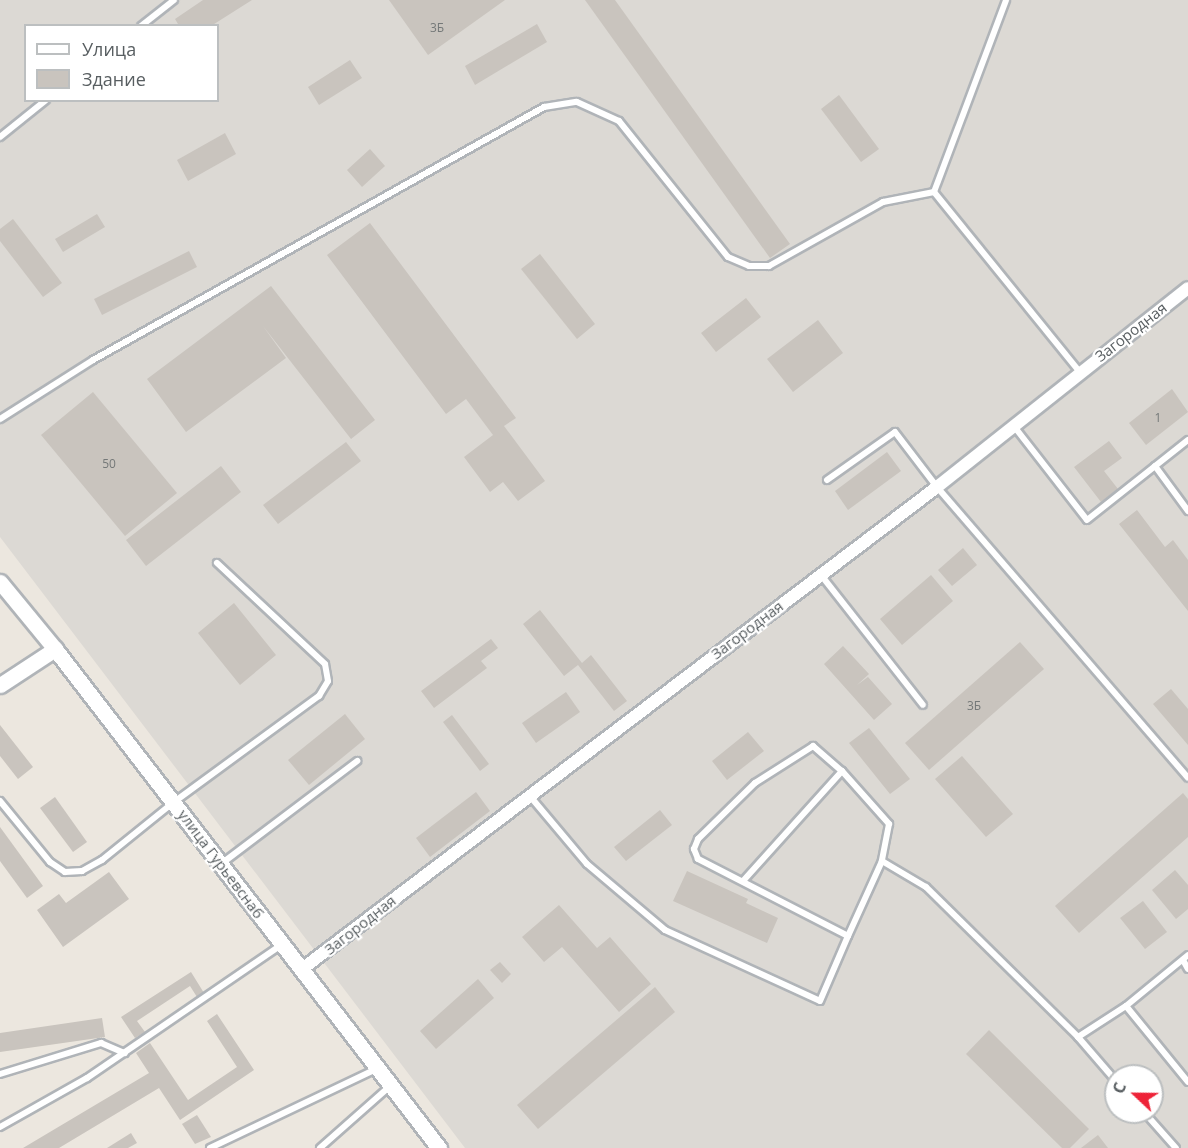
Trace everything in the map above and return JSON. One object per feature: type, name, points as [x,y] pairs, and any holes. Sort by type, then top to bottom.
[{"type":"street","name":"Загородная","points":[[302,969],[528,795],[937,487],[1188,288]]},
{"type":"street","name":"улица Гурьевснаб","points":[[0,582],[174,802],[439,1148]]},
{"type":"street","points":[[0,685],[55,649]]},
{"type":"lane","points":[[144,24],[174,0]]},
{"type":"lane","points":[[934,192],[1006,0]]},
{"type":"lane","points":[[0,137],[44,102]]},
{"type":"lane","points":[[0,420],[93,360],[544,108],[576,102],[619,121],[728,257],[749,266],[769,266],[883,202],[934,192]]},
{"type":"lane","points":[[934,192],[1080,372]]},
{"type":"lane","points":[[1013,425],[1087,520],[1188,440]]},
{"type":"lane","points":[[827,480],[895,432],[937,487],[1188,778]]},
{"type":"lane","points":[[1155,466],[1188,511]]},
{"type":"lane","points":[[0,801],[50,862],[64,872],[82,871],[102,860],[174,802],[319,696],[328,681],[326,664],[217,563]]},
{"type":"lane","points":[[821,574],[924,705]]},
{"type":"lane","points":[[528,795],[587,864],[665,930],[820,1001],[882,861],[889,824],[842,771],[813,746],[755,783],[698,839],[694,849],[698,859],[848,936]]},
{"type":"lane","points":[[220,864],[357,761]]},
{"type":"lane","points":[[743,881],[842,771]]},
{"type":"lane","points":[[882,861],[926,887],[1078,1037],[1104,1066]]},
{"type":"lane","points":[[0,1127],[87,1078],[282,944]]},
{"type":"lane","points":[[1078,1037],[1126,1006],[1185,958],[1188,969]]},
{"type":"lane","points":[[1126,1006],[1188,1082]]},
{"type":"lane","points":[[0,1074],[101,1043],[125,1053]]},
{"type":"lane","points":[[210,1148],[377,1068]]},
{"type":"lane","points":[[320,1148],[390,1085]]},
{"type":"lane","points":[[1155,1124],[1176,1148]]},
{"type":"shaded area","points":[[0,0],[1188,0],[1188,1148],[465,1148],[0,537]]},
{"type":"building","points":[[203,0],[252,0],[214,24],[178,24],[175,19]]},
{"type":"building","points":[[389,0],[505,0],[428,55]]},
{"type":"building","points":[[585,0],[615,0],[790,244],[770,258]]},
{"type":"building","points":[[537,24],[547,42],[475,85],[465,66]]},
{"type":"building","points":[[350,60],[362,78],[319,105],[308,87]]},
{"type":"building","points":[[839,95],[879,149],[861,162],[821,109]]},
{"type":"building","points":[[225,133],[236,154],[188,181],[177,160]]},
{"type":"building","points":[[370,149],[385,166],[362,187],[347,170]]},
{"type":"building","points":[[97,214],[105,227],[63,252],[55,239]]},
{"type":"building","points":[[13,219],[62,283],[43,297],[0,241],[0,229]]},
{"type":"building","points":[[370,223],[516,418],[504,426],[545,481],[518,501],[503,482],[490,492],[464,457],[493,435],[466,399],[446,414],[327,255]]},
{"type":"building","points":[[189,251],[197,267],[102,315],[94,299]]},
{"type":"building","points":[[540,254],[595,324],[577,339],[521,269]]},
{"type":"building","points":[[271,286],[375,420],[351,439],[263,326],[286,358],[186,432],[147,379]]},
{"type":"building","points":[[746,298],[761,317],[716,352],[701,333]]},
{"type":"building","points":[[818,320],[843,353],[793,392],[767,359]]},
{"type":"building","points":[[1172,389],[1188,412],[1146,445],[1129,423]]},
{"type":"building","points":[[93,392],[177,493],[125,536],[41,435]]},
{"type":"building","points":[[1109,441],[1122,458],[1104,471],[1118,489],[1101,502],[1074,467]]},
{"type":"building","points":[[346,442],[361,461],[278,524],[263,505]]},
{"type":"building","points":[[887,452],[901,471],[848,510],[835,491]]},
{"type":"building","points":[[221,466],[241,492],[146,566],[126,540]]},
{"type":"building","points":[[1137,510],[1165,547],[1173,540],[1188,560],[1188,611],[1119,524]]},
{"type":"building","points":[[963,548],[977,565],[952,586],[938,570]]},
{"type":"building","points":[[931,575],[953,601],[902,645],[880,619]]},
{"type":"building","points":[[234,603],[276,655],[240,685],[198,633]]},
{"type":"building","points":[[540,610],[582,663],[591,655],[627,701],[614,711],[578,665],[564,676],[523,624]]},
{"type":"building","points":[[491,639],[498,648],[481,661],[487,668],[434,708],[421,691]]},
{"type":"building","points":[[1020,642],[1044,669],[929,770],[905,743]]},
{"type":"building","points":[[843,646],[869,674],[857,685],[868,677],[892,704],[874,720],[824,664]]},
{"type":"building","points":[[1171,689],[1188,709],[1188,745],[1153,704]]},
{"type":"building","points":[[566,692],[580,712],[536,743],[522,723]]},
{"type":"building","points":[[345,714],[365,739],[309,785],[288,760]]},
{"type":"building","points":[[452,715],[489,764],[480,771],[443,722]]},
{"type":"building","points":[[0,725],[33,767],[18,779],[0,756]]},
{"type":"building","points":[[869,728],[910,779],[890,794],[849,743]]},
{"type":"building","points":[[748,732],[764,751],[727,780],[712,761]]},
{"type":"building","points":[[962,756],[1013,814],[986,837],[935,779]]},
{"type":"building","points":[[476,792],[490,811],[430,857],[416,838]]},
{"type":"building","points":[[1183,793],[1188,799],[1188,837],[1079,933],[1055,906]]},
{"type":"building","points":[[55,797],[87,842],[73,852],[40,808]]},
{"type":"building","points":[[660,810],[672,825],[626,861],[614,847]]},
{"type":"building","points":[[0,827],[43,886],[27,898],[0,861]]},
{"type":"building","points":[[1175,870],[1188,885],[1188,909],[1176,919],[1152,890]]},
{"type":"building","points":[[687,871],[748,899],[746,903],[778,918],[767,943],[673,901]]},
{"type":"building","points":[[109,872],[129,899],[63,947],[37,910],[59,894],[66,903]]},
{"type":"building","points":[[1143,901],[1167,932],[1145,949],[1120,918]]},
{"type":"building","points":[[559,905],[597,948],[610,937],[651,984],[619,1012],[562,947],[544,962],[522,937]]},
{"type":"building","points":[[500,962],[511,974],[502,983],[490,970]]},
{"type":"building","points":[[191,972],[204,993],[197,997],[190,986],[137,1021],[145,1032],[135,1038],[121,1017]]},
{"type":"building","points":[[478,979],[494,998],[436,1049],[420,1031]]},
{"type":"building","points":[[655,987],[675,1012],[538,1129],[517,1105]]},
{"type":"building","points":[[217,1014],[254,1070],[180,1120],[159,1088],[59,1148],[23,1148],[149,1073],[136,1053],[150,1043],[188,1100],[237,1067],[207,1021]]},
{"type":"building","points":[[102,1018],[105,1037],[0,1052],[0,1033]]},
{"type":"building","points":[[989,1030],[1089,1129],[1070,1148],[1062,1148],[966,1054]]},
{"type":"building","points":[[197,1115],[211,1137],[195,1144],[182,1124]]},
{"type":"building","points":[[131,1133],[137,1143],[128,1148],[107,1148]]},
{"type":"building","points":[[1098,1135],[1108,1148],[1081,1148]]}]
